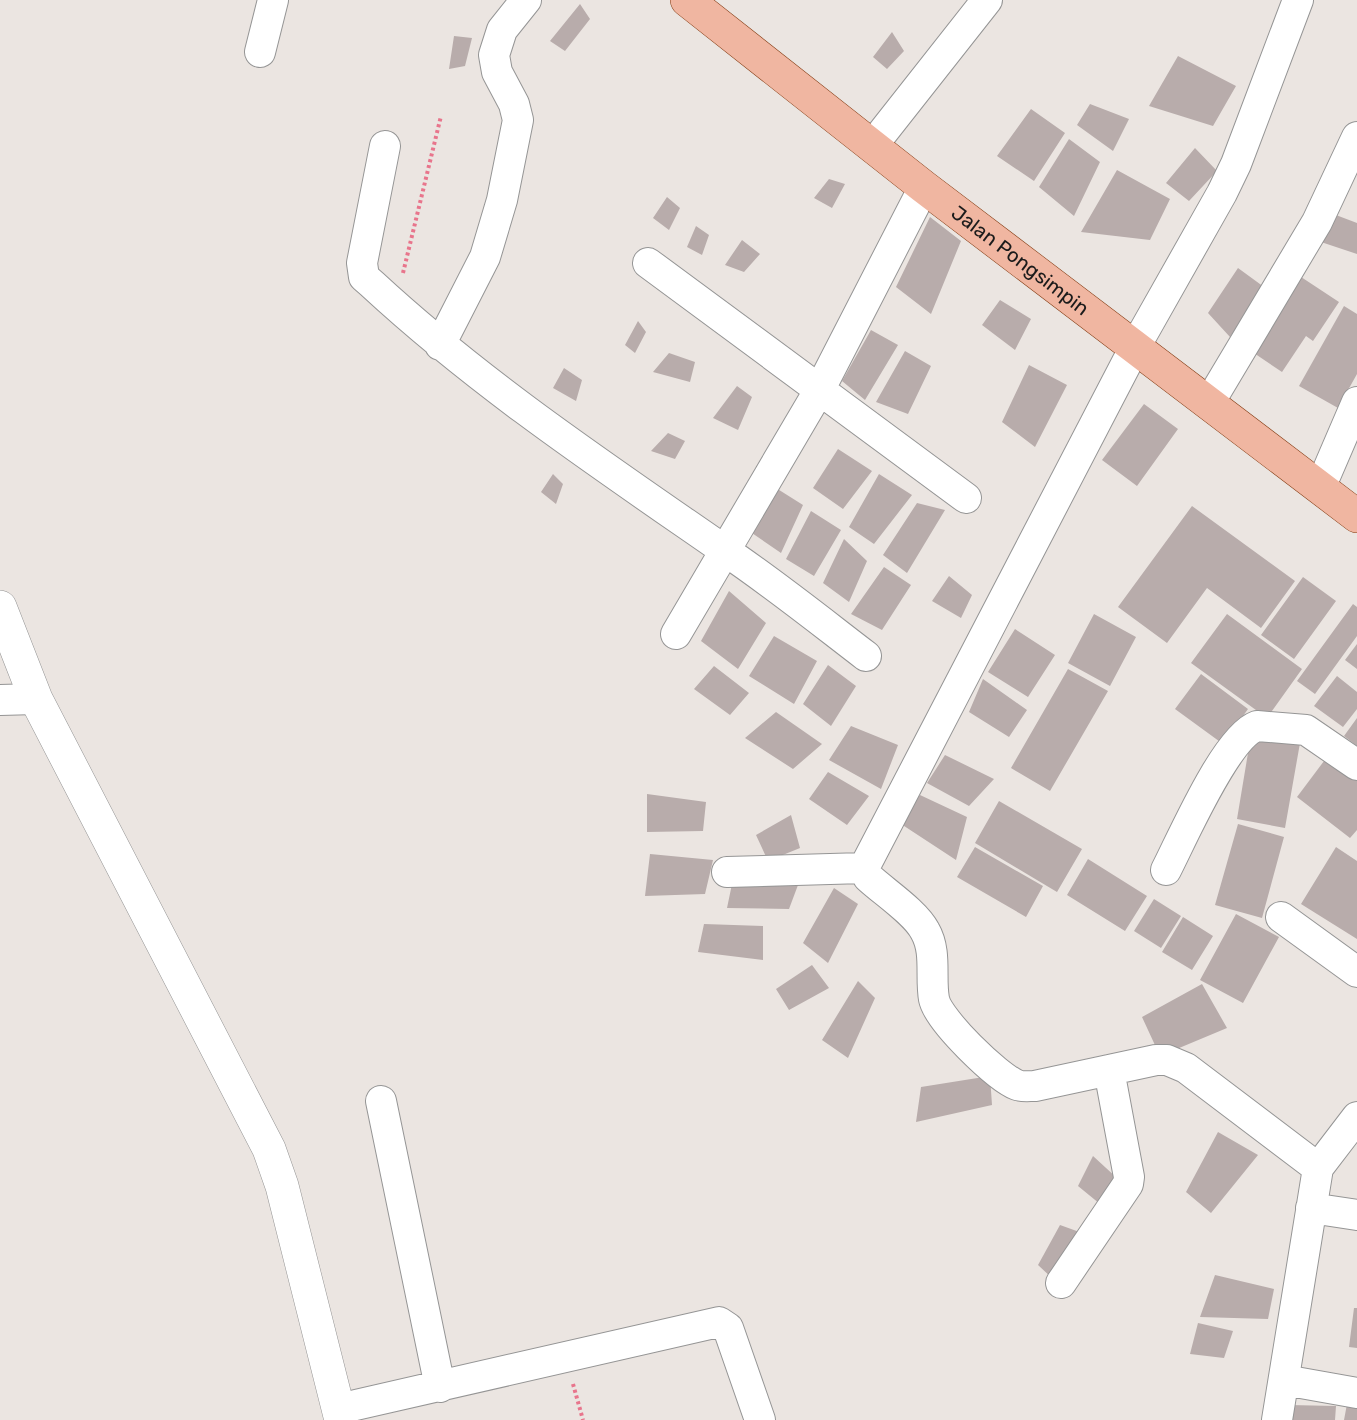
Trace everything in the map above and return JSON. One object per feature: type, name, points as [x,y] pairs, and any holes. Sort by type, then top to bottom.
[{"type":"main road","name":"Jalan Pongsimpin","points":[[687,0],[924,187],[1357,516]]},
{"type":"street","points":[[260,52],[273,0]]},
{"type":"street","points":[[440,345],[485,257],[500,208],[518,120],[514,104],[497,72],[494,55],[498,37],[526,0]]},
{"type":"street","points":[[872,146],[987,0]]},
{"type":"street","points":[[864,868],[1135,347],[1232,174],[1298,0]]},
{"type":"street","points":[[1209,403],[1308,239],[1357,137]]},
{"type":"street","points":[[385,146],[362,270],[364,277],[440,345],[633,489],[726,551],[866,656]]},
{"type":"street","points":[[676,634],[820,389],[924,187]]},
{"type":"street","points":[[648,263],[966,498]]},
{"type":"street","points":[[1320,488],[1357,402]]},
{"type":"street","points":[[0,607],[36,699],[269,1149],[282,1186],[339,1414],[566,1357],[722,1323],[728,1328],[760,1420]]},
{"type":"street","points":[[0,700],[36,699]]},
{"type":"street","points":[[1166,870],[1223,760],[1250,729],[1257,726],[1306,730],[1357,765]]},
{"type":"street","points":[[727,872],[864,868]]},
{"type":"street","points":[[864,868],[868,877],[924,928],[931,950],[936,1005],[957,1034],[987,1064],[1008,1080],[1025,1086],[1156,1060],[1177,1063],[1318,1168]]},
{"type":"street","points":[[1281,917],[1357,972]]},
{"type":"street","points":[[1061,1283],[1128,1184],[1129,1177],[1109,1070]]},
{"type":"street","points":[[381,1101],[440,1387]]},
{"type":"street","points":[[1277,1420],[1318,1168],[1357,1117]]},
{"type":"street","points":[[1311,1208],[1357,1215]]},
{"type":"street","points":[[1284,1380],[1357,1393]]},
{"type":"path","points":[[395,306],[441,116]]},
{"type":"path","points":[[566,1357],[583,1420]]},
{"type":"building","points":[[580,4],[590,19],[565,51],[550,41]]},
{"type":"building","points":[[892,32],[904,51],[887,69],[873,57]]},
{"type":"building","points":[[454,36],[472,38],[465,66],[449,69]]},
{"type":"building","points":[[1178,56],[1236,86],[1213,126],[1149,106]]},
{"type":"building","points":[[1090,104],[1129,119],[1113,151],[1077,125]]},
{"type":"building","points":[[1031,109],[1065,133],[1034,181],[997,156]]},
{"type":"building","points":[[1069,139],[1100,162],[1074,216],[1039,187]]},
{"type":"building","points":[[1195,148],[1217,171],[1189,201],[1166,183]]},
{"type":"building","points":[[1117,170],[1170,199],[1150,240],[1081,232]]},
{"type":"building","points":[[829,179],[845,184],[832,208],[814,198]]},
{"type":"building","points":[[667,197],[680,208],[669,230],[653,218]]},
{"type":"building","points":[[1328,212],[1357,223],[1357,254],[1315,240]]},
{"type":"building","points":[[930,217],[961,241],[931,314],[896,287]]},
{"type":"building","points":[[696,226],[709,235],[702,255],[687,247]]},
{"type":"building","points":[[742,240],[760,254],[744,272],[725,265]]},
{"type":"building","points":[[1238,268],[1264,287],[1230,337],[1208,313]]},
{"type":"building","points":[[1295,273],[1339,302],[1313,341],[1306,336],[1282,372],[1245,347]]},
{"type":"building","points":[[1000,300],[1031,319],[1015,350],[982,325]]},
{"type":"building","points":[[1344,306],[1357,314],[1357,374],[1338,408],[1299,386]]},
{"type":"building","points":[[638,321],[646,332],[635,353],[625,345]]},
{"type":"building","points":[[871,330],[898,345],[865,400],[842,381]]},
{"type":"building","points":[[905,351],[931,366],[908,414],[876,402]]},
{"type":"building","points":[[669,353],[695,362],[690,382],[653,372]]},
{"type":"building","points":[[1029,365],[1067,385],[1035,447],[1002,422]]},
{"type":"building","points":[[564,368],[582,380],[576,401],[553,388]]},
{"type":"building","points":[[737,386],[752,397],[738,430],[713,418]]},
{"type":"building","points":[[1144,404],[1178,429],[1137,486],[1102,460]]},
{"type":"building","points":[[668,433],[685,441],[675,459],[651,451]]},
{"type":"building","points":[[838,449],[872,471],[843,509],[813,488]]},
{"type":"building","points":[[553,474],[563,484],[556,504],[541,492]]},
{"type":"building","points":[[879,474],[912,495],[874,544],[849,527]]},
{"type":"building","points":[[776,488],[803,505],[781,553],[749,531]]},
{"type":"building","points":[[917,503],[945,510],[907,573],[883,555]]},
{"type":"building","points":[[1192,506],[1295,581],[1261,628],[1207,588],[1167,643],[1118,607]]},
{"type":"building","points":[[811,511],[841,530],[814,576],[786,559]]},
{"type":"building","points":[[844,539],[867,561],[849,602],[823,583]]},
{"type":"building","points":[[884,567],[911,585],[882,630],[851,614]]},
{"type":"building","points":[[949,576],[972,595],[961,618],[932,601]]},
{"type":"building","points":[[1303,577],[1336,601],[1294,659],[1261,635]]},
{"type":"building","points":[[729,591],[766,623],[738,669],[701,641]]},
{"type":"building","points":[[1353,604],[1357,607],[1357,636],[1315,694],[1297,681]]},
{"type":"building","points":[[1094,614],[1136,637],[1110,686],[1068,663]]},
{"type":"building","points":[[1227,614],[1302,669],[1267,718],[1191,663]]},
{"type":"building","points":[[1015,629],[1055,655],[1028,697],[988,672]]},
{"type":"building","points":[[774,636],[817,661],[794,704],[749,676]]},
{"type":"building","points":[[1357,644],[1357,669],[1345,660]]},
{"type":"building","points":[[828,665],[856,686],[831,726],[803,704]]},
{"type":"building","points":[[714,666],[749,693],[730,715],[694,689]]},
{"type":"building","points":[[1068,669],[1108,691],[1050,791],[1011,768]]},
{"type":"building","points":[[1201,674],[1248,709],[1223,744],[1175,709]]},
{"type":"building","points":[[1337,676],[1357,692],[1357,709],[1343,727],[1314,706]]},
{"type":"building","points":[[983,679],[1027,710],[1009,737],[969,712]]},
{"type":"building","points":[[776,712],[822,744],[793,769],[745,738]]},
{"type":"building","points":[[1357,718],[1357,746],[1344,736]]},
{"type":"building","points":[[851,726],[898,745],[881,789],[829,760]]},
{"type":"building","points":[[1251,735],[1300,743],[1285,828],[1237,819]]},
{"type":"building","points":[[945,755],[994,779],[969,806],[927,783]]},
{"type":"building","points":[[1327,757],[1357,780],[1357,830],[1350,838],[1297,797]]},
{"type":"building","points":[[828,772],[869,796],[847,825],[809,799]]},
{"type":"building","points":[[647,794],[706,802],[703,831],[647,832]]},
{"type":"building","points":[[920,795],[967,817],[956,860],[898,822]]},
{"type":"building","points":[[999,801],[1082,849],[1057,892],[975,843]]},
{"type":"building","points":[[791,815],[800,848],[768,861],[756,835]]},
{"type":"building","points":[[1238,824],[1284,837],[1262,918],[1215,905]]},
{"type":"building","points":[[975,847],[1043,886],[1026,917],[957,877]]},
{"type":"building","points":[[1336,847],[1357,861],[1357,939],[1301,904]]},
{"type":"building","points":[[650,854],[713,860],[705,894],[645,896]]},
{"type":"building","points":[[1088,859],[1147,896],[1125,931],[1067,895]]},
{"type":"building","points":[[732,884],[798,885],[789,909],[727,908]]},
{"type":"building","points":[[834,888],[858,904],[828,963],[803,943]]},
{"type":"building","points":[[1154,899],[1181,916],[1161,948],[1134,931]]},
{"type":"building","points":[[1236,914],[1279,937],[1243,1003],[1200,980]]},
{"type":"building","points":[[1183,917],[1213,936],[1192,970],[1162,952]]},
{"type":"building","points":[[704,924],[763,926],[763,960],[698,952]]},
{"type":"building","points":[[812,965],[829,988],[789,1010],[776,989]]},
{"type":"building","points":[[858,981],[875,998],[848,1058],[822,1040]]},
{"type":"building","points":[[1202,984],[1227,1028],[1160,1056],[1142,1017]]},
{"type":"building","points":[[990,1076],[992,1105],[916,1122],[921,1087]]},
{"type":"building","points":[[1218,1132],[1258,1155],[1211,1213],[1186,1192]]},
{"type":"building","points":[[1093,1156],[1118,1179],[1100,1204],[1078,1186]]},
{"type":"building","points":[[1060,1225],[1085,1234],[1053,1279],[1038,1265]]},
{"type":"building","points":[[1215,1275],[1274,1289],[1268,1319],[1200,1317]]},
{"type":"building","points":[[1354,1308],[1357,1308],[1357,1348],[1349,1347]]},
{"type":"building","points":[[1198,1323],[1233,1331],[1224,1358],[1190,1354]]},
{"type":"building","points":[[1347,1404],[1357,1408],[1357,1420],[1344,1420]]},
{"type":"building","points":[[1289,1405],[1336,1406],[1335,1420],[1287,1420]]}]
